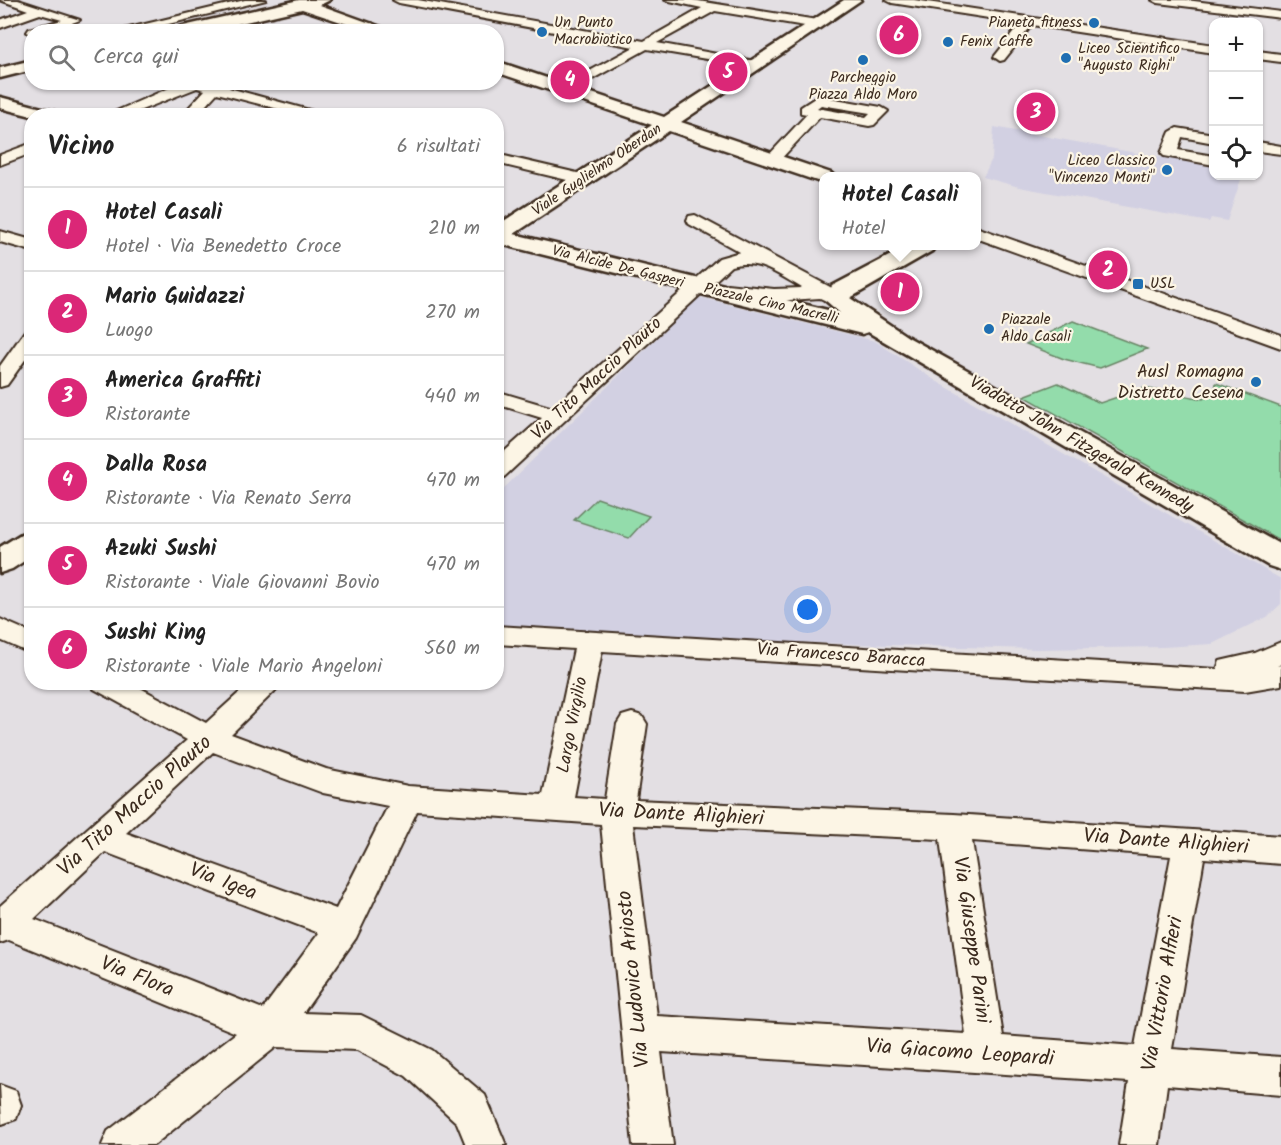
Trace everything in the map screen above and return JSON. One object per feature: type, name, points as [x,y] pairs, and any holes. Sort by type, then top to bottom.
[{"type":"main road","points":[[210,24],[294,2],[323,0]]},
{"type":"main road","name":"Viale Guglielmo Oberdan","points":[[504,231],[854,0]]},
{"type":"main road","points":[[294,2],[353,24]]},
{"type":"main road","points":[[0,73],[24,67]]},
{"type":"main road","points":[[504,69],[819,175]]},
{"type":"main road","points":[[0,102],[24,109]]},
{"type":"main road","name":"Via Alcide De Gasperi","points":[[504,238],[697,287]]},
{"type":"main road","points":[[834,295],[917,250]]},
{"type":"main road","name":"Piazzale Cino Macrelli","points":[[697,287],[819,314],[880,331]]},
{"type":"main road","name":"Piazzale Cino Macrelli","points":[[834,295],[880,331]]},
{"type":"main road","name":"Viadotto John Fitzgerald Kennedy","points":[[880,331],[1281,559]]},
{"type":"main road","points":[[0,562],[24,546]]},
{"type":"street","points":[[6,0],[36,11],[74,20],[62,24]]},
{"type":"street","points":[[154,24],[260,0]]},
{"type":"street","points":[[399,0],[755,65]]},
{"type":"street","points":[[671,0],[817,24]]},
{"type":"street","points":[[892,0],[1209,48]]},
{"type":"street","points":[[1158,0],[1281,15]]},
{"type":"street","points":[[567,89],[713,7]]},
{"type":"street","points":[[0,24],[36,11]]},
{"type":"street","points":[[1000,57],[1028,22]]},
{"type":"street","points":[[1263,56],[1281,58]]},
{"type":"street","points":[[131,108],[175,90]]},
{"type":"street","points":[[196,108],[213,90]]},
{"type":"street","points":[[218,90],[291,108]]},
{"type":"street","points":[[773,159],[817,112]]},
{"type":"street","points":[[1209,138],[1177,132],[1168,153],[1209,159]]},
{"type":"street","points":[[1263,147],[1281,150]]},
{"type":"street","points":[[0,160],[24,150]]},
{"type":"street","points":[[504,160],[584,179]]},
{"type":"street","points":[[695,220],[766,261],[834,295]]},
{"type":"street","points":[[981,234],[1281,342]]},
{"type":"street","points":[[0,236],[24,244]]},
{"type":"street","name":"Via Alcide De Gasperi","points":[[697,287],[724,262],[742,257],[766,261]]},
{"type":"street","name":"Piazzale Cino Macrelli","points":[[697,287],[774,295],[834,295]]},
{"type":"street","name":"Via Tito Maccio Plauto","points":[[504,465],[697,287]]},
{"type":"street","points":[[0,350],[24,343]]},
{"type":"street","points":[[0,381],[24,346]]},
{"type":"street","points":[[504,400],[556,416]]},
{"type":"street","points":[[0,628],[24,641]]},
{"type":"street","name":"Via Francesco Baracca","points":[[504,635],[1245,681],[1281,675]]},
{"type":"street","name":"Largo Virgilio","points":[[556,809],[590,640]]},
{"type":"street","name":"Via Francesco Baracca","points":[[1185,677],[1262,661],[1281,652]]},
{"type":"street","name":"Via Dante Alighieri","points":[[119,690],[209,738],[323,780],[408,798],[556,809],[954,826],[1281,850]]},
{"type":"street","name":"Via Tito Maccio Plauto","points":[[3,926],[261,690]]},
{"type":"street","points":[[619,812],[632,724]]},
{"type":"street","points":[[122,1145],[270,1029],[344,927],[408,798]]},
{"type":"street","name":"Via Ludovico Ariosto","points":[[619,812],[617,825],[653,1145]]},
{"type":"street","name":"Via Giuseppe Parini","points":[[954,826],[987,1053]]},
{"type":"street","name":"Via Igea","points":[[102,837],[344,927]]},
{"type":"street","name":"Via Vittorio Alfieri","points":[[1139,1145],[1150,1067],[1190,843]]},
{"type":"street","name":"Via Flora","points":[[3,926],[270,1029],[361,1033],[419,1063],[471,1109],[486,1145]]},
{"type":"street","name":"Via Giacomo Leopardi","points":[[640,1033],[987,1053],[1281,1076]]},
{"type":"shaded area","points":[[994,127],[1209,166],[1209,180],[1241,180],[1227,221],[1211,218],[1209,222],[1019,187],[983,177],[992,159]]},
{"type":"shaded area","points":[[699,297],[875,341],[936,381],[1281,579],[1281,604],[1267,617],[1212,644],[1163,647],[1038,649],[785,642],[504,626],[504,488]]},
{"type":"green space","points":[[1073,321],[1147,349],[1100,368],[1064,359],[1026,344]]},
{"type":"green space","points":[[1058,383],[1100,403],[1144,388],[1203,399],[1215,391],[1216,383],[1281,407],[1281,541],[1024,396]]},
{"type":"green space","points":[[597,498],[649,516],[629,538],[574,520]]},
{"type":"place","name":"Pianeta fitness","points":[[1094,23]]},
{"type":"place","name":"Un Punto Macrobiotico","points":[[542,32]]},
{"type":"place","name":"Sushi King","points":[[899,35]]},
{"type":"place","name":"Fenix Caffe","points":[[948,42]]},
{"type":"place","name":"Liceo Scientifico \"Augusto Righi\"","points":[[1066,58]]},
{"type":"place","name":"Parcheggio Piazza Aldo Moro","points":[[863,60]]},
{"type":"place","name":"Azuki Sushi","points":[[728,72]]},
{"type":"place","name":"Dalla Rosa","points":[[570,80]]},
{"type":"place","name":"America Graffiti","points":[[1036,112]]},
{"type":"place","name":"Liceo Classico \"Vincenzo Monti\"","points":[[1167,170]]},
{"type":"place","name":"Mario Guidazzi","points":[[1108,270]]},
{"type":"place","name":"USL","points":[[1138,284]]},
{"type":"place","name":"Hotel Casali","points":[[900,292]]},
{"type":"place","name":"Piazzale Aldo Casali","points":[[989,329]]},
{"type":"place","name":"Ausl Romagna Distretto Cesena","points":[[1256,382]]}]
